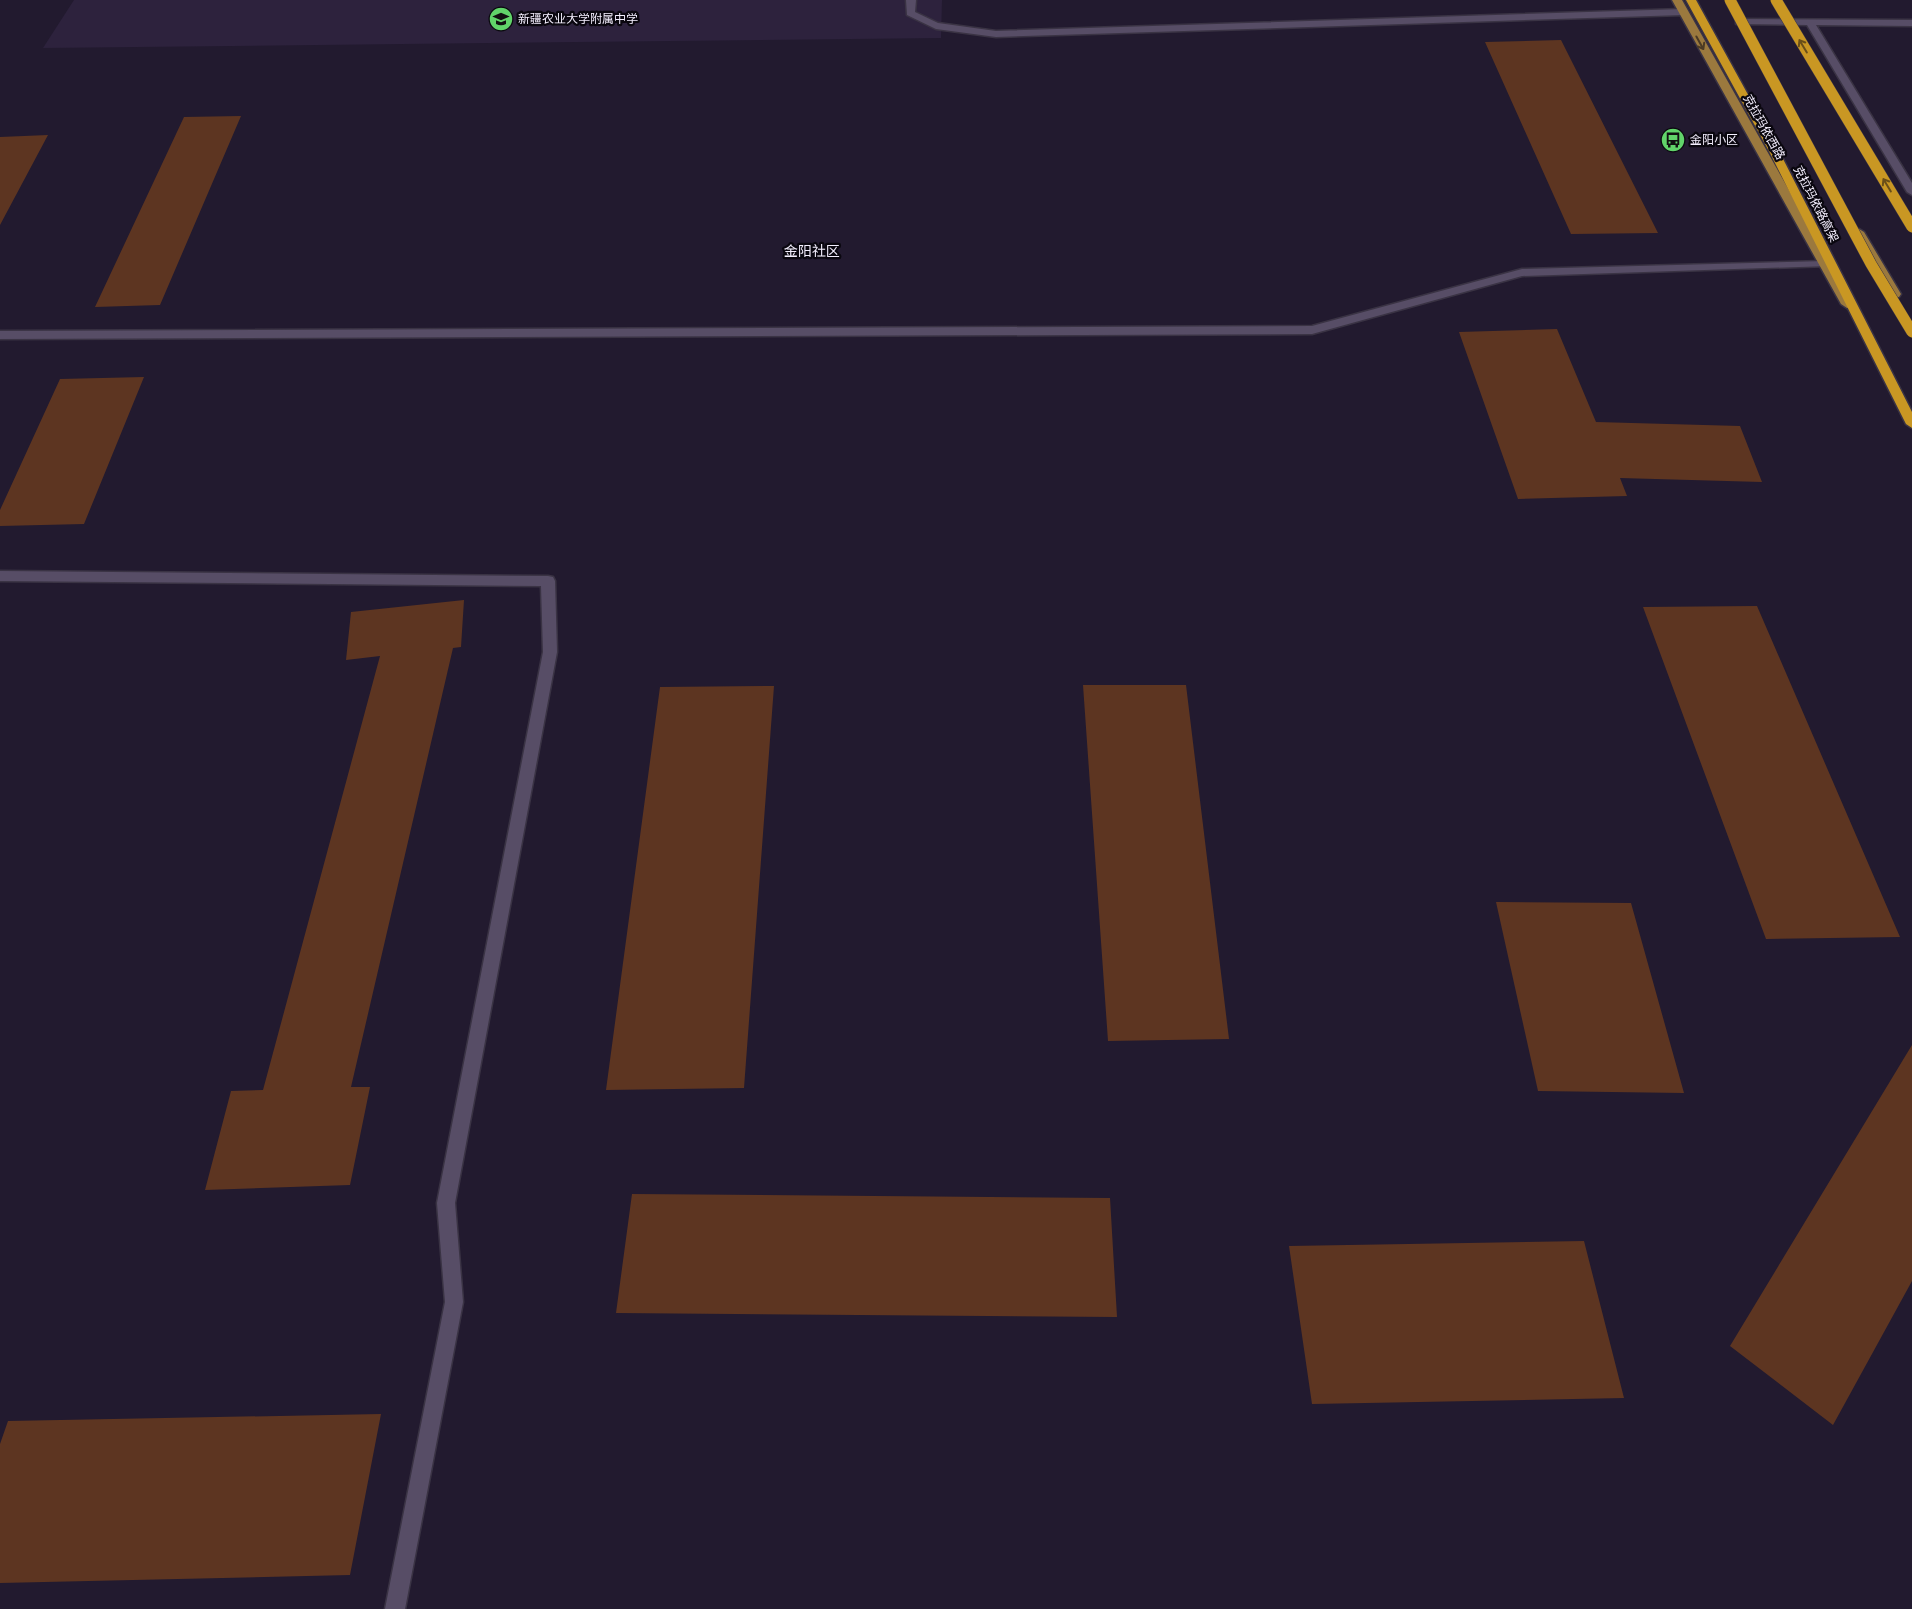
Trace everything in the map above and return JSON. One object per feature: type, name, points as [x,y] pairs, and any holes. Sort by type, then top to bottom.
[{"type":"highway","name":"克拉玛依路高架","points":[[1691,0],[1775,153],[1912,426]]},
{"type":"highway","name":"克拉玛依路高架","points":[[1728,0],[1871,264],[1912,332]]},
{"type":"highway","points":[[1776,0],[1912,227]]},
{"type":"main road","name":"克拉玛依西路","points":[[1677,0],[1825,264],[1912,426]]},
{"type":"main road","points":[[1728,0],[1912,324]]},
{"type":"street","points":[[911,0],[910,14],[936,26],[996,34],[1683,12]]},
{"type":"street","points":[[1739,22],[1912,23]]},
{"type":"street","points":[[1810,23],[1912,192]]},
{"type":"street","points":[[0,335],[1312,330],[1522,272],[1825,264]]},
{"type":"street","points":[[0,576],[548,581],[550,652],[446,1202],[454,1302],[396,1609]]},
{"type":"shaded area","name":"新疆农业大学附属中学","points":[[74,0],[942,0],[941,38],[43,48]]},
{"type":"building","points":[[1561,40],[1658,233],[1571,234],[1485,42]]},
{"type":"building","points":[[241,116],[160,305],[95,307],[184,117]]},
{"type":"building","points":[[48,135],[0,225],[0,137]]},
{"type":"building","points":[[1557,329],[1596,422],[1740,426],[1762,482],[1620,478],[1627,496],[1518,499],[1459,332]]},
{"type":"building","points":[[144,377],[84,524],[0,526],[0,510],[60,379]]},
{"type":"building","points":[[464,600],[461,647],[453,648],[351,1087],[370,1087],[350,1185],[205,1190],[231,1091],[263,1090],[380,656],[346,660],[351,612]]},
{"type":"building","points":[[1757,606],[1900,937],[1766,939],[1643,607]]},
{"type":"building","points":[[1083,685],[1186,685],[1229,1039],[1108,1041]]},
{"type":"building","points":[[774,686],[744,1088],[606,1090],[660,687]]},
{"type":"building","points":[[1496,902],[1631,903],[1684,1093],[1538,1091]]},
{"type":"building","points":[[1912,1045],[1912,1281],[1833,1425],[1730,1346]]},
{"type":"building","points":[[632,1194],[1110,1198],[1117,1317],[616,1313]]},
{"type":"building","points":[[1584,1241],[1624,1398],[1312,1404],[1289,1246]]},
{"type":"building","points":[[381,1414],[350,1575],[0,1583],[0,1444],[8,1421]]},
{"type":"place","name":"新疆农业大学附属中学","points":[[501,19]]},
{"type":"place","name":"金阳小区","points":[[1673,140]]},
{"type":"district","name":"金阳社区","points":[[812,251]]}]
